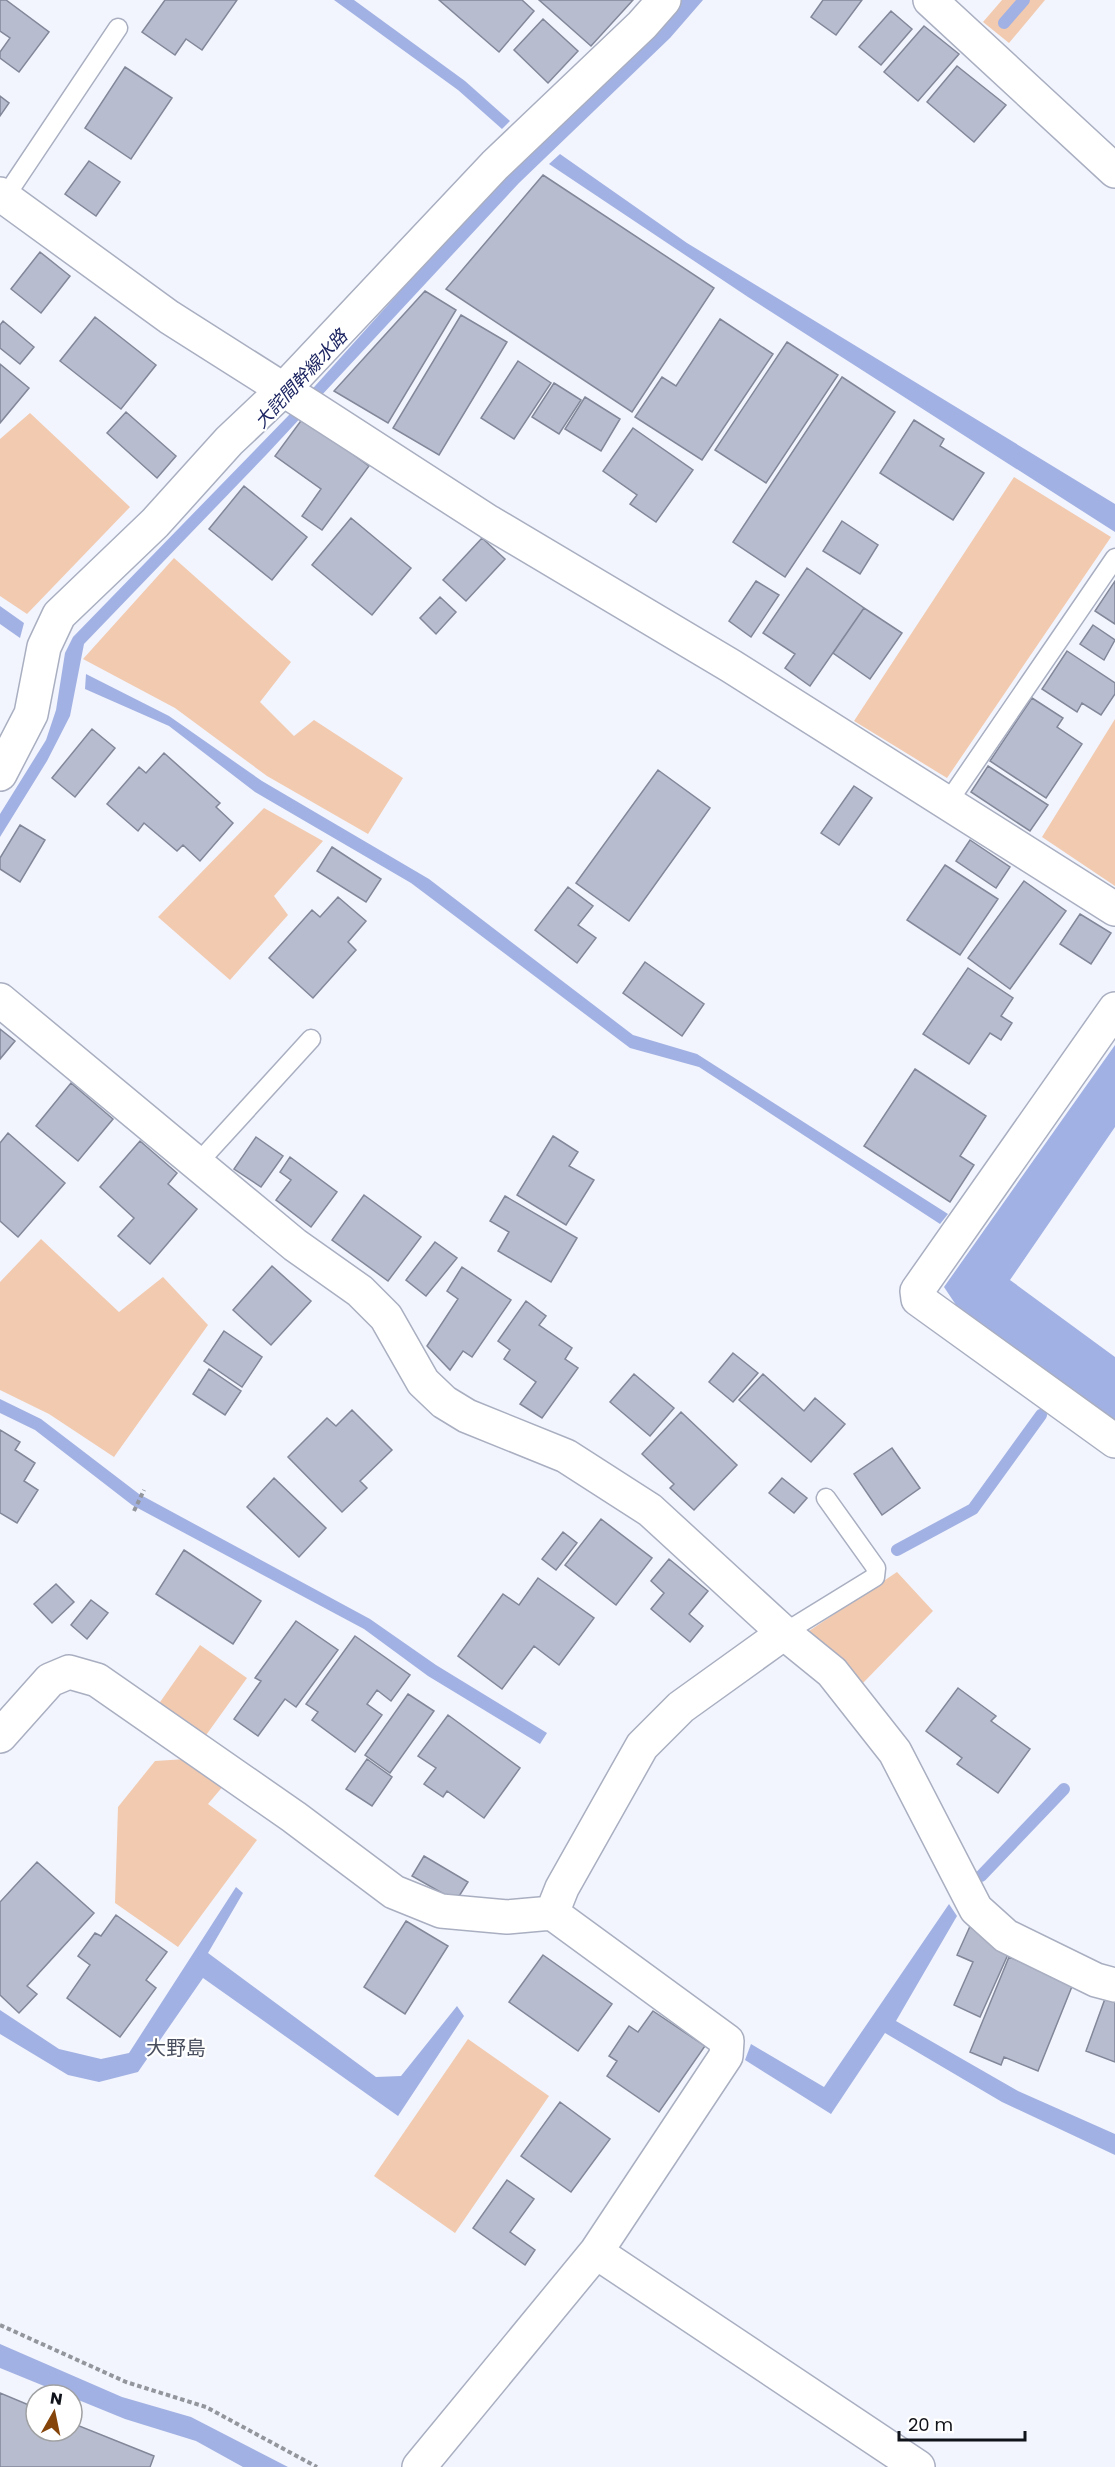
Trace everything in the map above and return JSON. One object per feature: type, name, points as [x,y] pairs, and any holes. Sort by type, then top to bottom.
[{"type":"street","points":[[0,774],[31,714],[44,647],[59,615],[155,524],[229,441],[283,390],[495,165],[642,25],[664,0]]},
{"type":"street","points":[[930,0],[1115,171]]},
{"type":"street","points":[[2,196],[169,317],[314,410],[489,522],[731,666],[1115,909]]},
{"type":"street","points":[[0,1000],[295,1245],[360,1291],[386,1317],[423,1382],[444,1402],[467,1416],[566,1455],[650,1510],[784,1633],[832,1672],[895,1752],[976,1909],[1006,1936],[1096,1980],[1115,1985]]},
{"type":"street","points":[[1115,1009],[917,1291],[918,1299],[1115,1441]]},
{"type":"street","points":[[552,1913],[562,1888],[642,1746],[681,1707],[784,1633]]},
{"type":"street","points":[[0,1736],[50,1680],[69,1672],[97,1680],[294,1817],[394,1892],[441,1911],[507,1917],[552,1913],[727,2041],[726,2056],[596,2252],[419,2467]]},
{"type":"street","points":[[596,2252],[918,2467]]},
{"type":"lane","points":[[2,196],[118,28]]},
{"type":"lane","points":[[948,802],[1115,558]]},
{"type":"lane","points":[[197,1164],[311,1039]]},
{"type":"lane","points":[[784,1633],[875,1577],[876,1568],[826,1498]]},
{"type":"path","points":[[134,1512],[144,1490]]},
{"type":"path","points":[[0,2325],[126,2382],[206,2407],[317,2467]]},
{"type":"shaded area","points":[[1002,0],[1045,0],[1009,43],[983,22]]},
{"type":"shaded area","points":[[30,413],[130,507],[27,614],[0,596],[0,439]]},
{"type":"shaded area","points":[[1014,477],[1111,537],[947,778],[854,721]]},
{"type":"shaded area","points":[[174,558],[291,662],[260,702],[294,736],[314,720],[403,778],[368,834],[267,776],[175,708],[83,659]]},
{"type":"shaded area","points":[[1115,719],[1115,886],[1042,837]]},
{"type":"shaded area","points":[[264,808],[323,841],[274,896],[288,915],[230,980],[158,917]]},
{"type":"shaded area","points":[[41,1239],[119,1312],[163,1277],[208,1325],[114,1457],[49,1414],[0,1390],[0,1282]]},
{"type":"shaded area","points":[[897,1572],[933,1611],[863,1683],[809,1631]]},
{"type":"shaded area","points":[[200,1645],[247,1678],[204,1738],[158,1705]]},
{"type":"shaded area","points":[[186,1759],[224,1785],[208,1804],[257,1840],[178,1947],[115,1903],[118,1807],[155,1761]]},
{"type":"shaded area","points":[[468,2039],[549,2096],[455,2233],[374,2176]]},
{"type":"water","points":[[334,0],[354,0],[465,81],[510,121],[502,129],[458,90]]},
{"type":"water","points":[[682,0],[703,0],[670,38],[519,183],[267,454],[84,644],[70,716],[47,761],[0,837],[0,814],[46,740],[56,710],[65,653],[73,637],[289,415],[500,180],[643,43]]},
{"type":"water","points":[[560,154],[687,243],[1115,504],[1115,532],[748,297],[549,164]]},
{"type":"water","points":[[0,606],[24,623],[20,638],[0,624]]},
{"type":"water","points":[[86,674],[169,716],[262,781],[429,879],[633,1035],[697,1054],[948,1214],[940,1224],[699,1067],[630,1048],[411,883],[255,792],[169,726],[85,689]]},
{"type":"water","points":[[1115,1045],[1115,1127],[1010,1280],[1115,1357],[1115,1421],[960,1311],[944,1287]]},
{"type":"water","points":[[0,1399],[41,1419],[139,1494],[370,1619],[436,1665],[547,1733],[540,1744],[428,1676],[364,1629],[132,1505],[35,1430],[0,1413]]},
{"type":"water","points":[[236,1887],[243,1893],[208,1953],[376,2077],[401,2076],[457,2006],[464,2016],[398,2116],[203,1978],[138,2072],[99,2082],[68,2075],[0,2034],[0,2010],[59,2049],[101,2059],[129,2053]]},
{"type":"water","points":[[949,1904],[957,1916],[896,2021],[1018,2091],[1115,2134],[1115,2155],[1002,2102],[885,2033],[831,2114],[745,2060],[751,2044],[824,2087]]},
{"type":"water","points":[[0,2344],[122,2397],[191,2417],[288,2467],[243,2467],[196,2441],[125,2419],[84,2402],[84,2383],[37,2383],[0,2368]]},
{"type":"building","points":[[0,0],[6,0],[49,32],[19,72],[0,58],[0,52],[10,38],[0,31]]},
{"type":"building","points":[[165,0],[237,0],[202,50],[186,39],[175,55],[142,32]]},
{"type":"building","points":[[439,0],[522,0],[534,11],[499,52]]},
{"type":"building","points":[[539,0],[633,0],[591,46]]},
{"type":"building","points":[[823,0],[862,0],[836,35],[811,17]]},
{"type":"building","points":[[891,11],[912,29],[881,65],[859,47]]},
{"type":"building","points":[[543,19],[578,51],[548,83],[514,50]]},
{"type":"building","points":[[924,26],[959,54],[918,101],[884,72]]},
{"type":"building","points":[[957,66],[1006,105],[974,142],[927,102]]},
{"type":"building","points":[[125,67],[172,98],[131,159],[85,128]]},
{"type":"building","points":[[0,96],[9,103],[0,116]]},
{"type":"building","points":[[89,161],[120,182],[96,216],[65,194]]},
{"type":"building","points":[[543,175],[714,288],[632,412],[446,289]]},
{"type":"building","points":[[40,252],[70,276],[41,313],[11,289]]},
{"type":"building","points":[[425,291],[456,310],[388,423],[334,391]]},
{"type":"building","points":[[461,315],[507,342],[439,455],[393,428]]},
{"type":"building","points":[[95,317],[156,365],[121,409],[60,361]]},
{"type":"building","points":[[720,319],[773,354],[702,460],[635,417],[662,377],[676,386]]},
{"type":"building","points":[[3,321],[34,347],[20,364],[0,348],[0,325]]},
{"type":"building","points":[[787,342],[838,375],[766,483],[715,450]]},
{"type":"building","points":[[518,361],[551,383],[514,439],[481,418]]},
{"type":"building","points":[[0,364],[29,388],[0,423]]},
{"type":"building","points":[[842,377],[895,412],[785,577],[733,542]]},
{"type":"building","points":[[554,383],[581,400],[559,434],[532,417]]},
{"type":"building","points":[[585,397],[620,419],[601,451],[565,429]]},
{"type":"building","points":[[126,412],[176,456],[157,478],[107,433]]},
{"type":"building","points":[[303,418],[369,466],[322,530],[302,516],[321,489],[275,456]]},
{"type":"building","points":[[914,420],[944,439],[940,446],[984,473],[953,520],[880,473]]},
{"type":"building","points":[[633,428],[693,470],[656,522],[630,504],[637,495],[603,471]]},
{"type":"building","points":[[244,486],[307,537],[272,580],[209,529]]},
{"type":"building","points":[[351,518],[411,568],[372,615],[312,565]]},
{"type":"building","points":[[842,521],[878,545],[860,574],[823,551]]},
{"type":"building","points":[[482,538],[505,559],[466,601],[443,580]]},
{"type":"building","points":[[807,568],[864,608],[810,686],[785,668],[795,654],[763,633]]},
{"type":"building","points":[[756,581],[779,595],[751,637],[729,621]]},
{"type":"building","points":[[1115,581],[1115,624],[1095,611]]},
{"type":"building","points":[[440,597],[456,612],[436,634],[420,618]]},
{"type":"building","points":[[864,608],[902,633],[870,679],[833,653]]},
{"type":"building","points":[[1093,625],[1115,640],[1104,660],[1080,644]]},
{"type":"building","points":[[1067,651],[1115,683],[1115,694],[1101,715],[1082,703],[1077,712],[1042,689]]},
{"type":"building","points":[[1032,698],[1063,718],[1057,727],[1082,744],[1046,798],[990,761]]},
{"type":"building","points":[[92,729],[115,748],[75,797],[52,778]]},
{"type":"building","points":[[164,753],[220,803],[216,807],[233,823],[200,861],[183,845],[177,851],[144,823],[138,831],[107,804],[139,767],[146,773]]},
{"type":"building","points":[[988,766],[1048,805],[1030,831],[971,792]]},
{"type":"building","points":[[658,770],[710,808],[629,921],[576,883]]},
{"type":"building","points":[[854,786],[872,798],[839,845],[821,833]]},
{"type":"building","points":[[20,825],[45,840],[20,882],[0,869],[0,858]]},
{"type":"building","points":[[970,840],[1010,867],[996,888],[956,861]]},
{"type":"building","points":[[332,847],[381,879],[366,902],[317,871]]},
{"type":"building","points":[[945,865],[998,899],[960,955],[907,920]]},
{"type":"building","points":[[1024,881],[1066,911],[1010,989],[968,958]]},
{"type":"building","points":[[568,887],[593,906],[578,925],[596,938],[577,963],[535,930]]},
{"type":"building","points":[[338,897],[366,921],[348,942],[356,950],[313,998],[269,958],[312,910],[320,917]]},
{"type":"building","points":[[1080,914],[1111,933],[1091,964],[1060,944]]},
{"type":"building","points":[[645,962],[704,1004],[682,1036],[623,993]]},
{"type":"building","points":[[968,968],[1013,998],[1001,1016],[1012,1023],[1001,1040],[990,1033],[969,1064],[923,1034]]},
{"type":"building","points":[[0,1029],[15,1041],[0,1059]]},
{"type":"building","points":[[915,1069],[986,1116],[960,1156],[974,1165],[950,1202],[864,1146]]},
{"type":"building","points":[[71,1083],[113,1119],[78,1161],[36,1126]]},
{"type":"building","points":[[8,1133],[65,1183],[18,1237],[0,1221],[0,1143]]},
{"type":"building","points":[[553,1136],[578,1152],[569,1166],[594,1180],[566,1225],[517,1195]]},
{"type":"building","points":[[256,1137],[283,1156],[261,1187],[234,1169]]},
{"type":"building","points":[[140,1141],[177,1173],[168,1184],[197,1209],[150,1264],[118,1236],[134,1218],[100,1187]]},
{"type":"building","points":[[290,1157],[337,1192],[311,1227],[276,1200],[291,1180],[280,1172]]},
{"type":"building","points":[[364,1195],[421,1237],[388,1281],[332,1240]]},
{"type":"building","points":[[505,1196],[577,1238],[551,1282],[498,1251],[509,1232],[490,1221]]},
{"type":"building","points":[[435,1242],[457,1258],[426,1296],[406,1280]]},
{"type":"building","points":[[272,1266],[311,1301],[271,1345],[233,1310]]},
{"type":"building","points":[[462,1267],[511,1300],[472,1357],[463,1351],[450,1370],[427,1346],[458,1299],[447,1291]]},
{"type":"building","points":[[526,1301],[546,1316],[539,1325],[572,1348],[565,1359],[578,1368],[542,1418],[520,1404],[536,1382],[504,1359],[510,1350],[498,1341]]},
{"type":"building","points":[[224,1331],[262,1357],[242,1387],[204,1361]]},
{"type":"building","points":[[733,1353],[758,1373],[733,1402],[709,1382]]},
{"type":"building","points":[[209,1369],[241,1391],[225,1415],[193,1394]]},
{"type":"building","points":[[634,1374],[674,1408],[650,1436],[610,1402]]},
{"type":"building","points":[[763,1374],[804,1411],[815,1398],[845,1424],[811,1462],[739,1400]]},
{"type":"building","points":[[352,1410],[392,1450],[360,1481],[367,1488],[342,1512],[288,1457],[327,1418],[336,1426]]},
{"type":"building","points":[[681,1412],[737,1465],[694,1510],[670,1488],[674,1484],[642,1454]]},
{"type":"building","points":[[0,1430],[20,1442],[15,1450],[35,1463],[24,1481],[38,1490],[17,1523],[0,1513]]},
{"type":"building","points":[[892,1448],[920,1488],[882,1515],[854,1474]]},
{"type":"building","points":[[274,1478],[326,1528],[299,1557],[247,1507]]},
{"type":"building","points":[[782,1478],[807,1498],[794,1513],[769,1493]]},
{"type":"building","points":[[601,1519],[652,1558],[616,1605],[565,1565]]},
{"type":"building","points":[[563,1532],[577,1543],[556,1570],[542,1559]]},
{"type":"building","points":[[184,1550],[261,1601],[233,1644],[156,1594]]},
{"type":"building","points":[[669,1559],[708,1591],[689,1614],[703,1626],[690,1642],[651,1609],[664,1593],[651,1581]]},
{"type":"building","points":[[538,1578],[594,1618],[559,1665],[534,1646],[502,1689],[458,1656],[503,1594],[519,1605]]},
{"type":"building","points":[[56,1584],[74,1602],[52,1623],[34,1604]]},
{"type":"building","points":[[91,1600],[108,1613],[87,1639],[71,1625]]},
{"type":"building","points":[[296,1621],[338,1650],[296,1707],[285,1699],[258,1736],[234,1719],[261,1681],[255,1678]]},
{"type":"building","points":[[355,1636],[410,1675],[391,1701],[377,1690],[367,1704],[382,1715],[355,1752],[312,1720],[318,1712],[306,1704]]},
{"type":"building","points":[[958,1688],[996,1716],[991,1721],[1030,1749],[998,1793],[957,1764],[962,1758],[926,1731]]},
{"type":"building","points":[[408,1694],[434,1711],[390,1773],[365,1755]]},
{"type":"building","points":[[448,1715],[520,1768],[484,1818],[447,1791],[443,1797],[424,1784],[436,1768],[418,1756]]},
{"type":"building","points":[[367,1759],[392,1777],[372,1806],[346,1789]]},
{"type":"building","points":[[424,1856],[468,1882],[456,1901],[412,1876]]},
{"type":"building","points":[[37,1862],[94,1913],[27,1986],[37,1994],[19,2013],[0,1995],[0,1902]]},
{"type":"building","points":[[116,1915],[167,1952],[146,1980],[156,1988],[120,2037],[67,1998],[90,1965],[78,1956],[95,1933],[101,1936]]},
{"type":"building","points":[[406,1921],[448,1946],[405,2014],[364,1987]]},
{"type":"building","points":[[971,1924],[1010,1950],[980,2017],[954,2005],[973,1962],[957,1955]]},
{"type":"building","points":[[543,1955],[612,2004],[578,2051],[509,2002]]},
{"type":"building","points":[[1009,1957],[1073,1984],[1038,2071],[1004,2057],[1001,2065],[970,2052]]},
{"type":"building","points":[[1106,1996],[1115,1999],[1115,2062],[1086,2051]]},
{"type":"building","points":[[653,2011],[705,2046],[659,2112],[607,2076],[617,2061],[609,2056],[629,2026],[638,2032]]},
{"type":"building","points":[[560,2102],[610,2139],[571,2192],[521,2156]]},
{"type":"building","points":[[507,2180],[534,2199],[510,2232],[535,2250],[525,2265],[473,2228]]},
{"type":"building","points":[[0,2393],[24,2403],[24,2443],[84,2443],[84,2428],[154,2456],[150,2467],[0,2467]]},
{"type":"waterway","points":[[1004,23],[1024,0]]},
{"type":"waterway","points":[[897,1550],[973,1509],[1041,1415]]},
{"type":"waterway","points":[[981,1876],[1064,1789]]},
{"type":"district","name":"大野島","points":[[176,2048]]},
{"type":"water label","name":"大詫間幹線水路","points":[[301,379]]}]
